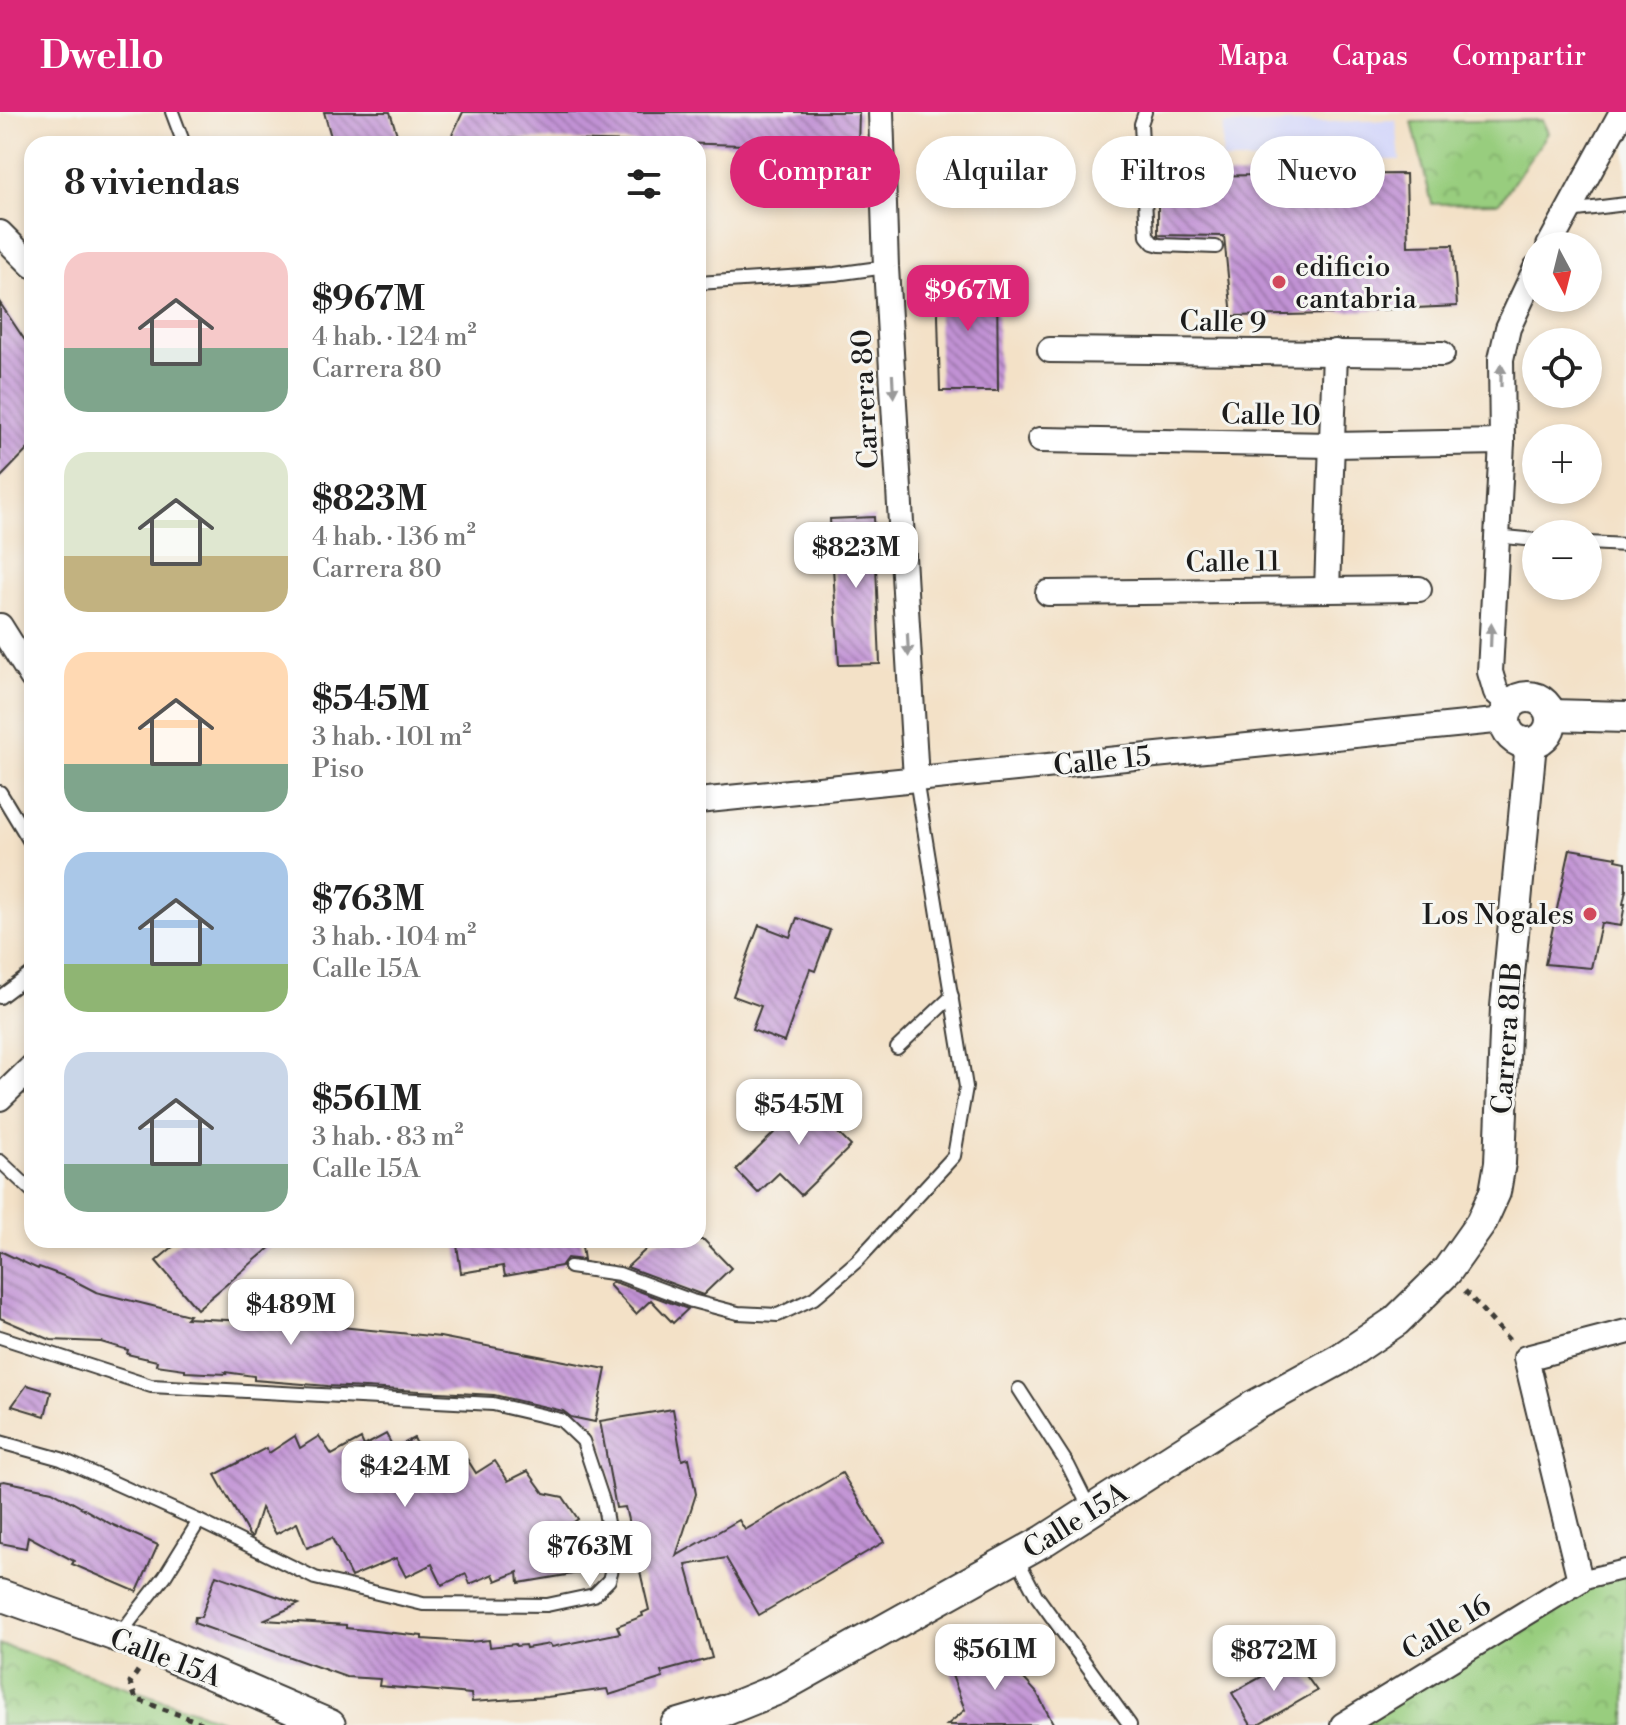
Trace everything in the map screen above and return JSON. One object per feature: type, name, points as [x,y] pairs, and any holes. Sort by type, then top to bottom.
[{"type":"street","name":"Carrera 80","points":[[881,112],[886,267],[916,779]]},
{"type":"street","points":[[1557,232],[1622,112]]},
{"type":"street","points":[[0,233],[24,257]]},
{"type":"street","points":[[1508,712],[1517,700],[1533,697],[1547,707],[1551,725],[1547,733],[1531,743],[1513,737],[1508,712],[1496,692],[1490,672],[1502,442],[1501,359],[1508,328],[1522,298]]},
{"type":"street","name":"Calle 9","points":[[1050,350],[1442,354]]},
{"type":"street","points":[[1327,590],[1335,352]]},
{"type":"street","name":"Calle 10","points":[[1040,440],[1333,445],[1502,442]]},
{"type":"street","name":"Calle 11","points":[[1048,593],[1419,589]]},
{"type":"street","points":[[0,626],[24,664]]},
{"type":"street","name":"Calle 15","points":[[706,800],[1508,712]]},
{"type":"street","points":[[1551,715],[1626,717]]},
{"type":"street","name":"Carrera 81B","points":[[1447,1271],[1481,1223],[1495,1192],[1500,1163],[1506,1007],[1531,743]]},
{"type":"street","points":[[0,1098],[24,1075]]},
{"type":"street","name":"Calle 15A","points":[[676,1725],[726,1710],[778,1689],[1016,1557],[1254,1406],[1340,1359],[1396,1321],[1447,1271]]},
{"type":"street","points":[[1626,1332],[1526,1358],[1580,1580],[1626,1569]]},
{"type":"street","name":"Calle 16","points":[[1343,1725],[1580,1580]]},
{"type":"street","name":"Calle 15A","points":[[0,1595],[153,1649],[330,1725]]},
{"type":"lane","points":[[172,112],[181,136]]},
{"type":"lane","points":[[1145,112],[1141,124],[1147,236],[1160,245],[1216,247]]},
{"type":"lane","points":[[1569,211],[1626,204]]},
{"type":"lane","points":[[706,282],[835,274],[886,267]]},
{"type":"lane","points":[[1495,536],[1522,539]]},
{"type":"lane","points":[[1602,544],[1626,545]]},
{"type":"lane","points":[[570,1267],[619,1274],[692,1301],[738,1313],[778,1315],[814,1298],[857,1261],[954,1156],[966,1087],[916,779]]},
{"type":"lane","points":[[0,792],[24,832]]},
{"type":"lane","points":[[0,997],[24,979]]},
{"type":"lane","points":[[897,1048],[952,996]]},
{"type":"lane","points":[[0,1161],[24,1184]]},
{"type":"lane","points":[[0,1337],[151,1386],[493,1404],[561,1420],[583,1441],[603,1501],[614,1561],[609,1580],[594,1595],[547,1605],[423,1604],[315,1578],[199,1521],[61,1459],[0,1442]]},
{"type":"lane","points":[[1019,1389],[1068,1465],[1091,1511]]},
{"type":"lane","points":[[117,1638],[165,1576],[199,1521]]},
{"type":"lane","points":[[1016,1557],[1036,1595],[1130,1725]]},
{"type":"path","points":[[1447,1271],[1526,1358]]},
{"type":"path","points":[[153,1649],[130,1683],[136,1699],[207,1725]]},
{"type":"shaded area","points":[[1396,120],[1400,160],[1385,160],[1385,136],[1250,136],[1250,161],[1234,161],[1234,136],[1223,136],[1223,125]]},
{"type":"green space","points":[[1542,120],[1548,133],[1499,203],[1432,204],[1412,122]]},
{"type":"green space","points":[[1626,1569],[1626,1725],[1343,1725],[1580,1580]]},
{"type":"green space","points":[[0,1645],[9,1647],[235,1725],[0,1725]]},
{"type":"building","points":[[324,112],[390,112],[398,136],[331,136]]},
{"type":"building","points":[[463,112],[859,112],[858,136],[730,136],[730,145],[706,144],[706,136],[451,136]]},
{"type":"building","points":[[1385,174],[1406,174],[1408,246],[1453,245],[1457,306],[1332,314],[1232,316],[1224,236],[1158,235],[1158,208],[1234,208],[1234,175],[1250,175],[1250,208],[1385,208]]},
{"type":"building","points":[[997,275],[998,391],[940,391],[937,277]]},
{"type":"building","points":[[0,303],[24,339],[24,453],[0,478]]},
{"type":"building","points":[[874,517],[880,664],[839,665],[830,519]]},
{"type":"building","name":"Los Nogales","points":[[1570,849],[1617,857],[1616,860],[1626,862],[1621,926],[1601,923],[1591,968],[1545,964]]},
{"type":"building","points":[[797,918],[830,930],[815,971],[810,969],[784,1042],[752,1030],[761,1006],[733,996],[759,925],[790,937]]},
{"type":"building","points":[[822,1086],[844,1108],[828,1123],[851,1146],[801,1195],[779,1173],[758,1193],[736,1170]]},
{"type":"building","points":[[706,1242],[731,1268],[703,1295],[627,1267],[647,1248],[706,1248]]},
{"type":"building","points":[[171,1248],[269,1248],[197,1309],[156,1261]]},
{"type":"building","points":[[457,1248],[582,1248],[584,1260],[567,1258],[561,1266],[505,1276],[503,1266],[461,1273]]},
{"type":"building","points":[[0,1251],[96,1292],[189,1315],[186,1318],[311,1324],[440,1337],[606,1369],[595,1422],[494,1395],[328,1386],[254,1380],[254,1376],[225,1372],[185,1372],[185,1369],[156,1365],[157,1361],[127,1354],[128,1350],[101,1342],[51,1340],[0,1318]]},
{"type":"building","points":[[612,1282],[688,1309],[673,1323],[651,1300],[636,1314],[609,1285]]},
{"type":"building","points":[[27,1385],[51,1392],[45,1416],[12,1406]]},
{"type":"building","points":[[673,1409],[682,1460],[689,1458],[696,1494],[676,1556],[739,1520],[745,1530],[842,1473],[884,1542],[759,1615],[726,1558],[686,1565],[712,1658],[661,1672],[663,1678],[609,1695],[607,1689],[472,1702],[471,1694],[379,1686],[380,1679],[346,1677],[194,1623],[195,1617],[201,1617],[216,1575],[299,1604],[263,1620],[346,1625],[346,1628],[422,1636],[422,1639],[489,1640],[490,1647],[515,1644],[525,1645],[526,1648],[550,1644],[552,1647],[620,1633],[617,1626],[643,1616],[642,1613],[649,1610],[625,1507],[616,1508],[600,1421]]},
{"type":"building","points":[[386,1434],[394,1449],[414,1438],[423,1457],[442,1445],[453,1463],[467,1459],[476,1473],[495,1461],[508,1481],[528,1471],[544,1493],[563,1497],[578,1519],[551,1539],[584,1572],[519,1583],[518,1572],[496,1581],[493,1574],[470,1584],[466,1574],[442,1585],[432,1564],[406,1577],[396,1558],[351,1577],[332,1538],[307,1548],[297,1523],[276,1534],[261,1508],[252,1537],[249,1535],[215,1475],[266,1448],[269,1453],[295,1436],[300,1448],[319,1436],[332,1455],[361,1439],[364,1446]]},
{"type":"building","points":[[0,1482],[52,1491],[111,1524],[158,1545],[137,1592],[72,1564],[74,1561],[28,1536],[26,1548],[0,1543]]},
{"type":"building","points":[[994,1646],[1037,1693],[1054,1725],[947,1725],[965,1710],[947,1662]]},
{"type":"building","points":[[1294,1659],[1317,1691],[1258,1725],[1251,1725],[1232,1693]]},
{"type":"place","name":"edificio cantabria","points":[[1279,282]]},
{"type":"place","name":"Los Nogales","points":[[1590,914]]}]
